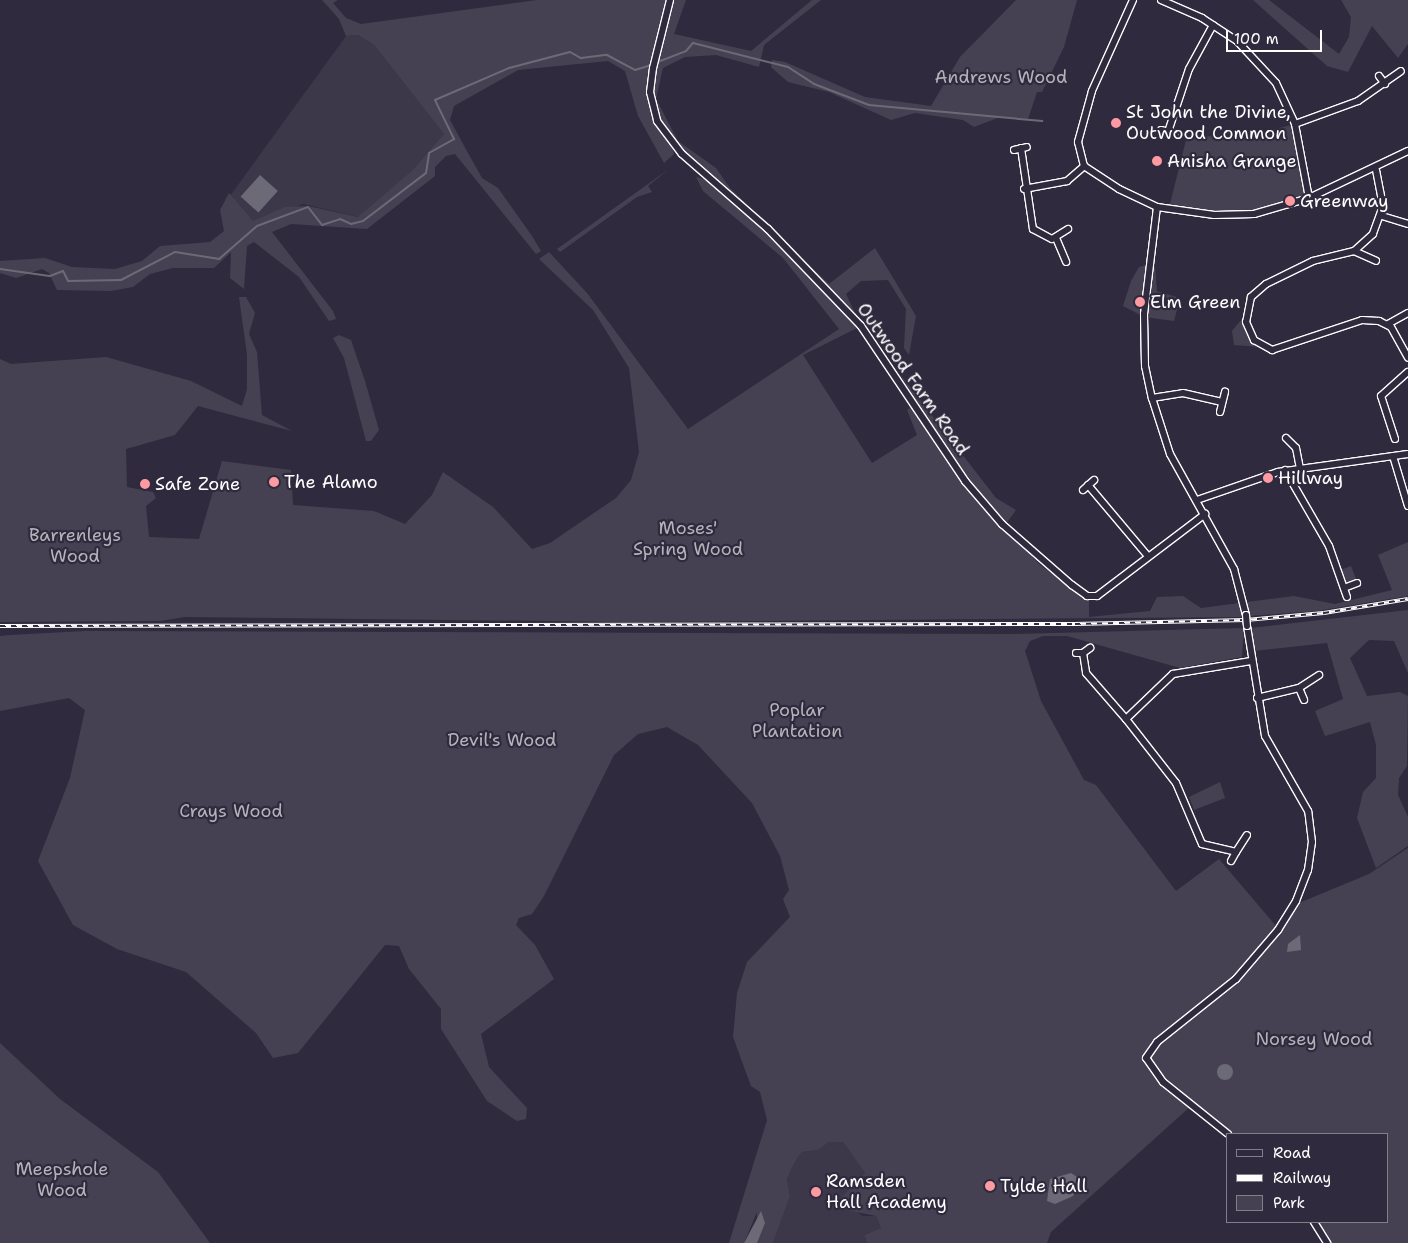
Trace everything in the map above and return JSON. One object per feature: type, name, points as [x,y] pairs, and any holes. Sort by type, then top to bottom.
[{"type":"street","name":"Outwood Farm Road","points":[[670,0],[654,59],[650,92],[657,121],[670,140],[768,229],[861,326],[965,481],[1002,524],[1087,596],[1105,593],[1147,554],[1205,514]]},
{"type":"street","points":[[1133,0],[1081,126],[1078,149],[1084,166],[1157,207],[1232,215],[1270,210],[1309,198],[1376,170],[1408,151]]},
{"type":"street","points":[[1161,0],[1213,25],[1244,47],[1270,76],[1295,124],[1309,198]]},
{"type":"street","points":[[1175,134],[1165,131],[1188,69],[1213,25]]},
{"type":"street","points":[[1295,124],[1344,108],[1385,84],[1401,70]]},
{"type":"street","points":[[1379,76],[1385,84]]},
{"type":"street","points":[[1021,148],[1024,188],[1033,229],[1056,238],[1066,262]]},
{"type":"street","points":[[1024,188],[1067,181],[1084,166]]},
{"type":"street","points":[[1376,170],[1383,198],[1382,216],[1373,234],[1354,251],[1301,265],[1256,291],[1246,314],[1249,332],[1261,347],[1278,350],[1362,320],[1388,324],[1408,313]]},
{"type":"street","points":[[1157,207],[1144,314],[1152,398],[1170,454],[1234,569],[1246,615],[1257,698],[1269,746],[1302,798],[1310,823],[1311,858],[1296,901],[1236,979],[1157,1042],[1146,1058],[1148,1067],[1227,1133]]},
{"type":"street","points":[[1382,216],[1408,224]]},
{"type":"street","points":[[1056,238],[1068,229]]},
{"type":"street","points":[[1354,251],[1376,261]]},
{"type":"street","points":[[1388,324],[1408,358]]},
{"type":"street","points":[[1395,439],[1381,396],[1408,372]]},
{"type":"street","points":[[1220,412],[1225,392]]},
{"type":"street","points":[[1152,398],[1184,393],[1222,402]]},
{"type":"street","points":[[1286,438],[1296,448],[1300,469]]},
{"type":"street","points":[[1195,497],[1285,470],[1408,454]]},
{"type":"street","points":[[1393,456],[1408,506]]},
{"type":"street","points":[[1285,470],[1329,546],[1348,597]]},
{"type":"street","points":[[1094,480],[1085,488],[1147,554]]},
{"type":"street","points":[[1344,588],[1357,583]]},
{"type":"street","points":[[1090,648],[1079,653],[1086,673],[1126,719],[1176,783],[1202,844],[1236,852]]},
{"type":"street","points":[[1126,719],[1173,674],[1251,661]]},
{"type":"street","points":[[1257,698],[1299,688],[1319,675]]},
{"type":"street","points":[[1299,688],[1304,700]]},
{"type":"street","points":[[1231,861],[1247,835]]},
{"type":"street","points":[[1315,1223],[1328,1243]]},
{"type":"shaded area","points":[[358,35],[374,45],[444,134],[443,145],[359,217],[303,204],[253,225],[227,200],[346,36]]},
{"type":"shaded area","points":[[260,175],[278,191],[258,213],[241,197]]},
{"type":"shaded area","points":[[1300,935],[1301,950],[1287,952],[1288,944]]},
{"type":"shaded area","points":[[1225,1064],[1231,1066],[1233,1072],[1231,1078],[1225,1080],[1219,1078],[1217,1072],[1219,1066]]},
{"type":"shaded area","name":"Ramsden Hall Academy","points":[[829,1142],[843,1142],[865,1173],[854,1187],[850,1207],[863,1216],[876,1216],[881,1228],[864,1235],[867,1243],[773,1243],[790,1196],[787,1177],[796,1160],[802,1152],[818,1150]]},
{"type":"shaded area","points":[[1071,1173],[1080,1179],[1073,1196],[1055,1204],[1047,1201],[1050,1179]]},
{"type":"shaded area","points":[[761,1211],[765,1223],[757,1243],[744,1243]]},
{"type":"green space","points":[[322,0],[338,0],[333,3],[346,18],[361,24],[537,0],[670,0],[649,64],[650,92],[658,120],[651,92],[654,58],[671,0],[686,0],[674,34],[751,51],[812,0],[821,0],[764,45],[759,67],[716,55],[685,57],[663,68],[656,99],[678,141],[716,168],[730,188],[829,284],[875,248],[916,316],[909,355],[904,348],[906,309],[888,280],[861,281],[846,294],[861,326],[803,355],[872,463],[917,435],[907,410],[915,405],[1002,524],[1040,565],[1089,599],[1089,617],[1150,611],[1157,597],[1183,596],[1201,608],[1240,603],[1242,617],[632,622],[185,617],[160,621],[0,622],[0,359],[11,364],[106,357],[191,381],[242,406],[247,389],[247,355],[239,297],[246,297],[255,313],[249,334],[257,352],[262,415],[292,431],[198,406],[175,435],[126,449],[127,487],[153,492],[156,498],[146,506],[149,537],[199,539],[222,461],[291,470],[293,505],[374,511],[405,524],[432,495],[443,472],[493,507],[532,549],[550,543],[616,498],[631,480],[639,452],[629,368],[593,310],[539,259],[549,252],[587,293],[688,429],[839,329],[783,258],[703,191],[696,177],[713,181],[670,140],[674,154],[664,163],[638,116],[625,71],[608,61],[518,70],[454,106],[450,120],[468,153],[482,178],[498,188],[532,236],[541,251],[536,254],[455,154],[446,156],[435,167],[435,176],[367,229],[291,224],[272,232],[333,311],[336,319],[329,321],[299,277],[254,242],[247,246],[244,289],[230,278],[231,252],[214,268],[173,268],[150,274],[133,287],[111,291],[57,290],[49,273],[42,269],[16,278],[0,273],[0,261],[45,258],[72,267],[115,269],[142,261],[160,246],[210,242],[224,231],[220,210],[229,193],[253,221],[285,207],[308,206],[358,217],[413,170],[444,134],[374,45],[358,35],[346,36],[339,19]]},
{"type":"green space","name":"Andrews Wood","points":[[1016,0],[1077,0],[1064,47],[1042,92],[1037,92],[1028,119],[1000,117],[974,127],[963,120],[915,113],[891,120],[829,92],[788,82],[771,67],[772,60],[785,62],[865,97],[931,106],[960,57]]},
{"type":"green space","points":[[1253,0],[1269,0],[1339,54],[1349,37],[1351,17],[1341,0],[1408,0],[1408,44],[1398,58],[1372,26],[1348,72],[1327,66]]},
{"type":"green space","points":[[1295,124],[1309,198],[1232,215],[1169,208],[1187,136],[1242,137]]},
{"type":"green space","points":[[669,169],[648,186],[652,192],[637,197],[560,252],[557,249]]},
{"type":"green space","points":[[1155,266],[1157,291],[1180,298],[1174,321],[1144,317],[1123,306],[1131,281],[1139,267]]},
{"type":"green space","points":[[1246,314],[1246,322],[1261,347],[1234,345],[1232,331]]},
{"type":"green space","points":[[339,335],[351,340],[365,381],[379,430],[371,441],[366,441],[344,358],[333,338]]},
{"type":"green space","points":[[900,374],[996,498],[1016,510],[1005,525],[966,481]]},
{"type":"green space","points":[[1408,542],[1408,596],[1317,611],[1249,616],[1247,602],[1294,596],[1335,604],[1392,590],[1378,555]]},
{"type":"green space","points":[[1351,566],[1356,579],[1343,584],[1338,571]]},
{"type":"green space","points":[[1408,610],[1408,673],[1394,641],[1369,640],[1350,658],[1367,696],[1400,692],[1408,696],[1407,766],[1399,778],[1398,795],[1408,817],[1408,846],[1376,868],[1357,818],[1363,792],[1376,778],[1376,745],[1370,722],[1325,736],[1315,711],[1343,699],[1327,643],[1254,651],[1251,628]]},
{"type":"green space","points":[[1244,628],[1242,657],[1180,668],[1067,636],[1043,636],[1030,641],[1025,651],[1041,701],[1084,780],[1096,785],[1176,891],[1219,859],[1276,926],[1234,978],[1153,1041],[1153,1051],[1239,981],[1299,903],[1369,874],[1408,848],[1408,1243],[1325,1243],[1313,1223],[1388,1223],[1388,1133],[1228,1133],[1158,1071],[1164,1082],[1192,1105],[1051,1232],[1047,1243],[867,1243],[864,1235],[881,1228],[876,1216],[832,1207],[865,1173],[843,1142],[829,1142],[818,1150],[802,1152],[796,1160],[787,1178],[790,1196],[773,1243],[757,1243],[757,1212],[744,1243],[729,1243],[767,1120],[760,1092],[751,1086],[733,1037],[737,993],[747,962],[790,917],[783,899],[789,890],[780,856],[752,803],[698,745],[667,727],[638,734],[614,755],[544,896],[532,914],[519,918],[516,925],[535,945],[554,979],[481,1034],[489,1067],[527,1108],[526,1119],[517,1121],[487,1101],[441,1029],[441,1009],[409,969],[399,946],[385,945],[298,1053],[273,1058],[256,1033],[186,972],[117,949],[73,925],[38,861],[70,778],[85,710],[69,698],[0,711],[0,636],[10,635],[86,631],[1015,634]]},
{"type":"green space","points":[[1220,782],[1225,798],[1194,810],[1189,797]]},
{"type":"green space","name":"Meepshole Wood","points":[[0,1043],[60,1099],[158,1172],[210,1243],[0,1243]]},
{"type":"waterway","points":[[655,63],[686,51],[693,43],[788,67],[814,84],[869,105],[1042,121]]},
{"type":"waterway","points":[[0,269],[50,276],[63,271],[68,281],[121,280],[175,252],[219,259],[257,226],[308,207],[322,225],[340,219],[351,224],[363,221],[426,173],[429,153],[454,139],[435,100],[509,68],[570,52],[581,58],[607,55],[635,70],[651,65]]},
{"type":"railway","points":[[0,626],[1075,624],[1246,620],[1324,613],[1408,599]]},
{"type":"place","name":"St John the Divine, Outwood Common","points":[[1116,123]]},
{"type":"place","name":"Anisha Grange","points":[[1157,161]]},
{"type":"place","name":"Greenway","points":[[1290,201]]},
{"type":"place","name":"Elm Green","points":[[1140,302]]},
{"type":"place","name":"Hillway","points":[[1268,478]]},
{"type":"place","name":"The Alamo","points":[[274,482]]},
{"type":"place","name":"Safe Zone","points":[[145,484]]},
{"type":"place","name":"Tylde Hall","points":[[990,1186]]},
{"type":"place","name":"Ramsden Hall Academy","points":[[816,1192]]},
{"type":"park label","name":"Moses' Spring Wood","points":[[688,539]]},
{"type":"park label","name":"Barrenleys Wood","points":[[75,546]]},
{"type":"park label","name":"Poplar Plantation","points":[[797,721]]},
{"type":"park label","name":"Devil's Wood","points":[[502,740]]},
{"type":"park label","name":"Crays Wood","points":[[231,811]]},
{"type":"park label","name":"Norsey Wood","points":[[1314,1039]]}]
